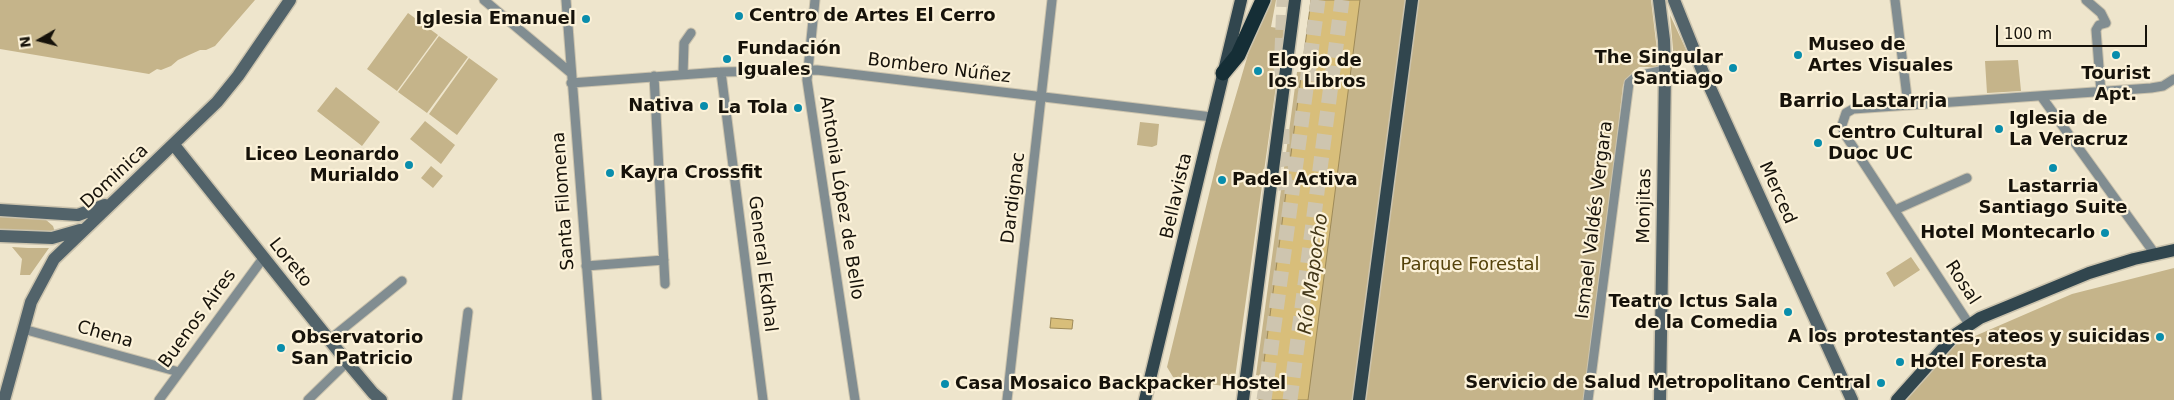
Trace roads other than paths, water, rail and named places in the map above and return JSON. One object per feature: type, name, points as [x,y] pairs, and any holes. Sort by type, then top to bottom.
[{"type":"highway","points":[[1223,73],[1238,55],[1263,0]]},
{"type":"main road","name":"Dominica","points":[[4,400],[23,329],[37,288],[59,253],[101,214],[112,201],[206,115],[229,89],[290,0]]},
{"type":"main road","name":"Bellavista","points":[[1146,400],[1241,0]]},
{"type":"main road","points":[[1243,400],[1295,0]]},
{"type":"main road","points":[[1359,400],[1412,0]]},
{"type":"main road","points":[[1659,0],[1661,13],[1676,5]]},
{"type":"main road","name":"Merced","points":[[1676,5],[1702,70],[1852,400]]},
{"type":"main road","name":"Monjitas","points":[[1660,400],[1665,70],[1661,13]]},
{"type":"main road","name":"Loreto","points":[[174,146],[329,340],[381,400]]},
{"type":"main road","points":[[0,210],[78,215],[96,210],[112,201]]},
{"type":"main road","points":[[40,212],[55,223],[61,236],[59,253]]},
{"type":"main road","points":[[0,236],[46,239],[87,227]]},
{"type":"main road","points":[[1900,399],[1947,343],[1969,324],[1993,312],[2089,273],[2174,250]]},
{"type":"street","points":[[484,0],[571,78]]},
{"type":"street","name":"Santa Filomena","points":[[566,0],[596,400]]},
{"type":"street","name":"Antonia López de Bello","points":[[815,0],[807,69],[855,400]]},
{"type":"street","name":"Dardignac","points":[[1007,400],[1052,0]]},
{"type":"street","points":[[1895,0],[1908,105],[2159,87],[2167,85],[2174,79]]},
{"type":"street","points":[[2086,0],[2101,13],[2106,24],[2099,26],[2096,30],[2101,92]]},
{"type":"street","points":[[683,74],[684,43],[691,33]]},
{"type":"street","name":"Bombero Núñez","points":[[571,78],[807,69],[1212,117]]},
{"type":"street","name":"Ismael Valdés Vergara","points":[[1588,400],[1630,83],[1637,76],[1665,70]]},
{"type":"street","name":"General Ekdhal","points":[[721,72],[763,400]]},
{"type":"street","points":[[654,76],[665,284]]},
{"type":"street","points":[[2041,96],[2155,254]]},
{"type":"street","name":"Rosal","points":[[1908,105],[1853,109],[1844,116],[1842,129],[1969,324]]},
{"type":"street","points":[[1895,210],[1966,178]]},
{"type":"street","name":"Buenos Aires","points":[[159,400],[264,258]]},
{"type":"street","points":[[586,266],[664,260]]},
{"type":"street","points":[[329,340],[402,281]]},
{"type":"street","points":[[457,400],[468,312]]},
{"type":"street","name":"Chena","points":[[23,329],[179,372]]},
{"type":"street","points":[[308,400],[347,362]]},
{"type":"water","name":"Río Mapocho","points":[[1311,0],[1360,0],[1308,400],[1259,400]]},
{"type":"water","points":[[1051,318],[1073,320],[1072,329],[1050,328]]},
{"type":"tunnel","points":[[1281,76],[1284,0]]},
{"type":"tunnel","points":[[1264,400],[1318,0]]},
{"type":"tunnel","points":[[1290,400],[1342,0]]},
{"type":"tunnel","points":[[1282,129],[1282,164],[1287,196]]},
{"type":"place","name":"Centro de Artes El Cerro","points":[[739,16]]},
{"type":"place","name":"Iglesia Emanuel","points":[[586,19]]},
{"type":"place","name":"Museo de Artes Visuales","points":[[1798,55]]},
{"type":"place","name":"Tourist Apt.","points":[[2116,55]]},
{"type":"place","name":"Fundación Iguales","points":[[727,59]]},
{"type":"place","name":"The Singular Santiago","points":[[1733,68]]},
{"type":"place","name":"Elogio de los Libros","points":[[1258,71]]},
{"type":"place","name":"Nativa","points":[[704,106]]},
{"type":"place","name":"La Tola","points":[[798,108]]},
{"type":"place","name":"Iglesia de La Veracruz","points":[[1999,129]]},
{"type":"place","name":"Centro Cultural Duoc UC","points":[[1818,143]]},
{"type":"place","name":"Liceo Leonardo Murialdo","points":[[409,165]]},
{"type":"place","name":"Lastarria Santiago Suite","points":[[2053,168]]},
{"type":"place","name":"Kayra Crossfit","points":[[610,173]]},
{"type":"place","name":"Padel Activa","points":[[1222,180]]},
{"type":"place","name":"Hotel Montecarlo","points":[[2105,233]]},
{"type":"place","name":"Teatro Ictus Sala de la Comedia","points":[[1788,312]]},
{"type":"place","name":"A los protestantes, ateos y suicidas","points":[[2160,337]]},
{"type":"place","name":"Observatorio San Patricio","points":[[281,348]]},
{"type":"place","name":"Hotel Foresta","points":[[1900,362]]},
{"type":"place","name":"Servicio de Salud Metropolitano Central","points":[[1881,383]]},
{"type":"place","name":"Casa Mosaico Backpacker Hostel","points":[[945,384]]},
{"type":"district","name":"Barrio Lastarria","points":[[1863,102]]},
{"type":"park label","name":"Parque Forestal","points":[[1470,265]]}]
